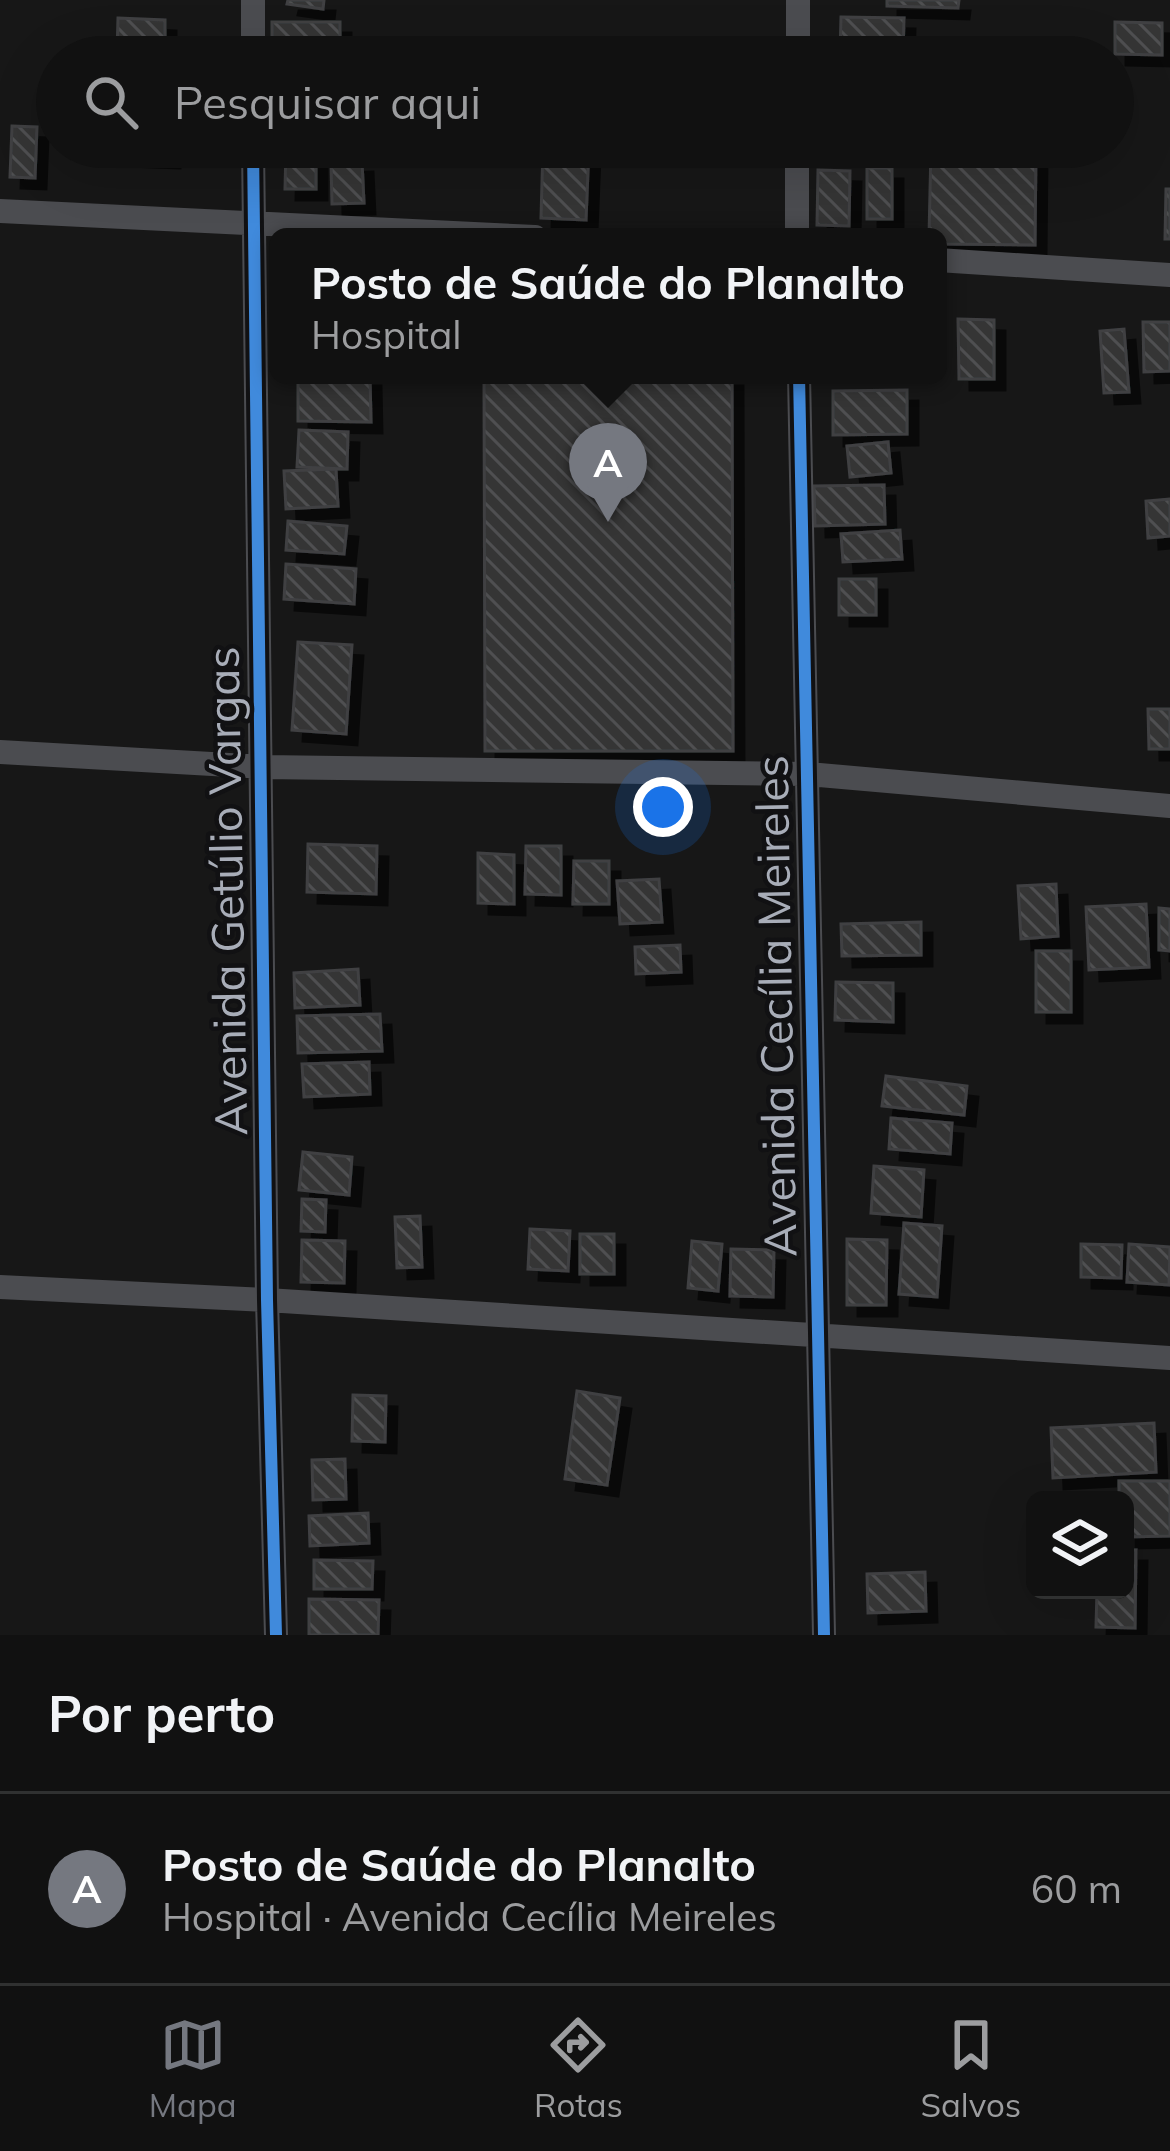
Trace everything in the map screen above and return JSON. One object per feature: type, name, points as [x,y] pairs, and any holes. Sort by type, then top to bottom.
[{"type":"street","points":[[253,0],[253,36]]},
{"type":"street","points":[[798,0],[798,36]]},
{"type":"street","name":"Avenida Getúlio Vargas","points":[[254,168],[276,1635]]},
{"type":"street","points":[[797,168],[797,228]]},
{"type":"street","points":[[0,211],[377,228]]},
{"type":"street","points":[[947,261],[1170,274]]},
{"type":"street","name":"Avenida Cecília Meireles","points":[[800,384],[824,1635]]},
{"type":"street","points":[[0,752],[262,767],[808,774],[1170,806]]},
{"type":"street","points":[[0,1287],[1170,1358]]},
{"type":"building","points":[[288,0],[324,0],[323,9],[287,4]]},
{"type":"building","points":[[887,0],[959,0],[958,8],[887,6]]},
{"type":"building","points":[[841,17],[904,18],[904,36],[840,36]]},
{"type":"building","points":[[118,18],[165,20],[165,36],[118,36]]},
{"type":"building","points":[[272,22],[340,22],[340,36],[272,36]]},
{"type":"building","points":[[1115,22],[1162,23],[1162,55],[1134,54],[1134,36],[1115,36]]},
{"type":"building","points":[[12,126],[36,127],[35,178],[10,177]]},
{"type":"building","points":[[286,168],[316,168],[316,189],[285,189]]},
{"type":"building","points":[[331,168],[362,168],[364,203],[332,204]]},
{"type":"building","points":[[542,168],[588,168],[586,220],[541,218]]},
{"type":"building","points":[[867,168],[892,168],[892,219],[867,219]]},
{"type":"building","points":[[931,168],[1036,168],[1035,245],[947,244],[947,228],[929,228]]},
{"type":"building","points":[[818,170],[850,171],[849,226],[817,225]]},
{"type":"building","points":[[1166,189],[1170,189],[1170,239],[1165,239]]},
{"type":"building","points":[[958,319],[994,320],[994,379],[959,379]]},
{"type":"building","points":[[1143,322],[1170,322],[1170,371],[1144,372]]},
{"type":"building","points":[[1124,329],[1129,392],[1104,393],[1100,331]]},
{"type":"building","points":[[298,384],[370,384],[371,422],[298,421]]},
{"type":"building","points":[[484,384],[732,384],[733,751],[485,751]]},
{"type":"building","points":[[907,390],[907,434],[833,435],[833,391]]},
{"type":"building","points":[[299,430],[348,432],[347,469],[297,467]]},
{"type":"building","points":[[888,442],[891,473],[850,477],[847,446]]},
{"type":"building","points":[[336,469],[338,506],[286,509],[284,471]]},
{"type":"building","points":[[884,485],[885,524],[815,526],[814,486]]},
{"type":"building","points":[[1170,499],[1170,536],[1148,538],[1146,501]]},
{"type":"building","points":[[288,521],[347,526],[344,554],[286,550]]},
{"type":"building","points":[[900,530],[902,559],[843,562],[841,534]]},
{"type":"building","points":[[286,564],[356,569],[354,604],[284,599]]},
{"type":"building","points":[[839,579],[876,579],[876,615],[839,615]]},
{"type":"building","points":[[298,642],[352,645],[346,734],[292,730]]},
{"type":"building","points":[[1148,709],[1170,709],[1170,749],[1149,749]]},
{"type":"building","points":[[308,844],[377,846],[376,894],[307,892]]},
{"type":"building","points":[[526,846],[561,846],[561,895],[525,894]]},
{"type":"building","points":[[478,853],[514,855],[514,904],[478,903]]},
{"type":"building","points":[[574,861],[609,861],[609,904],[573,904]]},
{"type":"building","points":[[659,879],[662,922],[620,924],[617,881]]},
{"type":"building","points":[[1056,884],[1058,936],[1021,939],[1018,886]]},
{"type":"building","points":[[1146,904],[1149,967],[1089,970],[1086,907]]},
{"type":"building","points":[[1159,908],[1170,909],[1170,951],[1159,950]]},
{"type":"building","points":[[921,922],[921,955],[842,956],[841,924]]},
{"type":"building","points":[[680,945],[681,972],[636,974],[635,947]]},
{"type":"building","points":[[1036,951],[1071,951],[1071,1012],[1036,1012]]},
{"type":"building","points":[[358,969],[360,1005],[295,1008],[294,973]]},
{"type":"building","points":[[836,982],[893,983],[893,1022],[835,1020]]},
{"type":"building","points":[[380,1014],[382,1051],[298,1053],[297,1016]]},
{"type":"building","points":[[369,1062],[370,1094],[304,1097],[302,1064]]},
{"type":"building","points":[[886,1076],[967,1086],[964,1115],[882,1106]]},
{"type":"building","points":[[891,1118],[952,1123],[950,1154],[889,1149]]},
{"type":"building","points":[[303,1152],[352,1157],[349,1195],[299,1190]]},
{"type":"building","points":[[874,1166],[924,1170],[921,1217],[871,1213]]},
{"type":"building","points":[[302,1199],[326,1200],[325,1232],[301,1231]]},
{"type":"building","points":[[420,1216],[422,1267],[397,1268],[395,1217]]},
{"type":"building","points":[[904,1223],[942,1226],[937,1297],[899,1294]]},
{"type":"building","points":[[530,1229],[570,1231],[568,1271],[528,1269]]},
{"type":"building","points":[[580,1234],[614,1234],[614,1274],[580,1274]]},
{"type":"building","points":[[847,1239],[887,1240],[886,1305],[847,1305]]},
{"type":"building","points":[[302,1240],[345,1241],[344,1283],[301,1282]]},
{"type":"building","points":[[692,1241],[722,1244],[718,1291],[688,1288]]},
{"type":"building","points":[[1081,1244],[1122,1245],[1121,1278],[1081,1277]]},
{"type":"building","points":[[1129,1244],[1170,1247],[1169,1285],[1127,1282]]},
{"type":"building","points":[[731,1249],[774,1250],[773,1297],[730,1296]]},
{"type":"building","points":[[577,1391],[620,1398],[607,1485],[565,1479]]},
{"type":"building","points":[[353,1395],[386,1396],[385,1442],[352,1441]]},
{"type":"building","points":[[1154,1423],[1156,1472],[1053,1478],[1051,1428]]},
{"type":"building","points":[[345,1459],[346,1499],[313,1500],[312,1460]]},
{"type":"building","points":[[1119,1481],[1170,1481],[1170,1536],[1134,1537],[1134,1491],[1119,1491]]},
{"type":"building","points":[[368,1513],[369,1543],[310,1546],[309,1516]]},
{"type":"building","points":[[1136,1550],[1135,1628],[1096,1627],[1097,1599],[1134,1599]]},
{"type":"building","points":[[314,1560],[373,1561],[372,1589],[314,1589]]},
{"type":"building","points":[[925,1572],[926,1611],[868,1613],[867,1574]]},
{"type":"building","points":[[309,1599],[379,1600],[378,1635],[309,1635]]},
{"type":"cycle path","points":[[253,168],[267,1300],[276,1635]]},
{"type":"cycle path","points":[[799,384],[824,1635]]},
{"type":"place","name":"Posto de Saúde do Planalto","points":[[608,522]]}]
